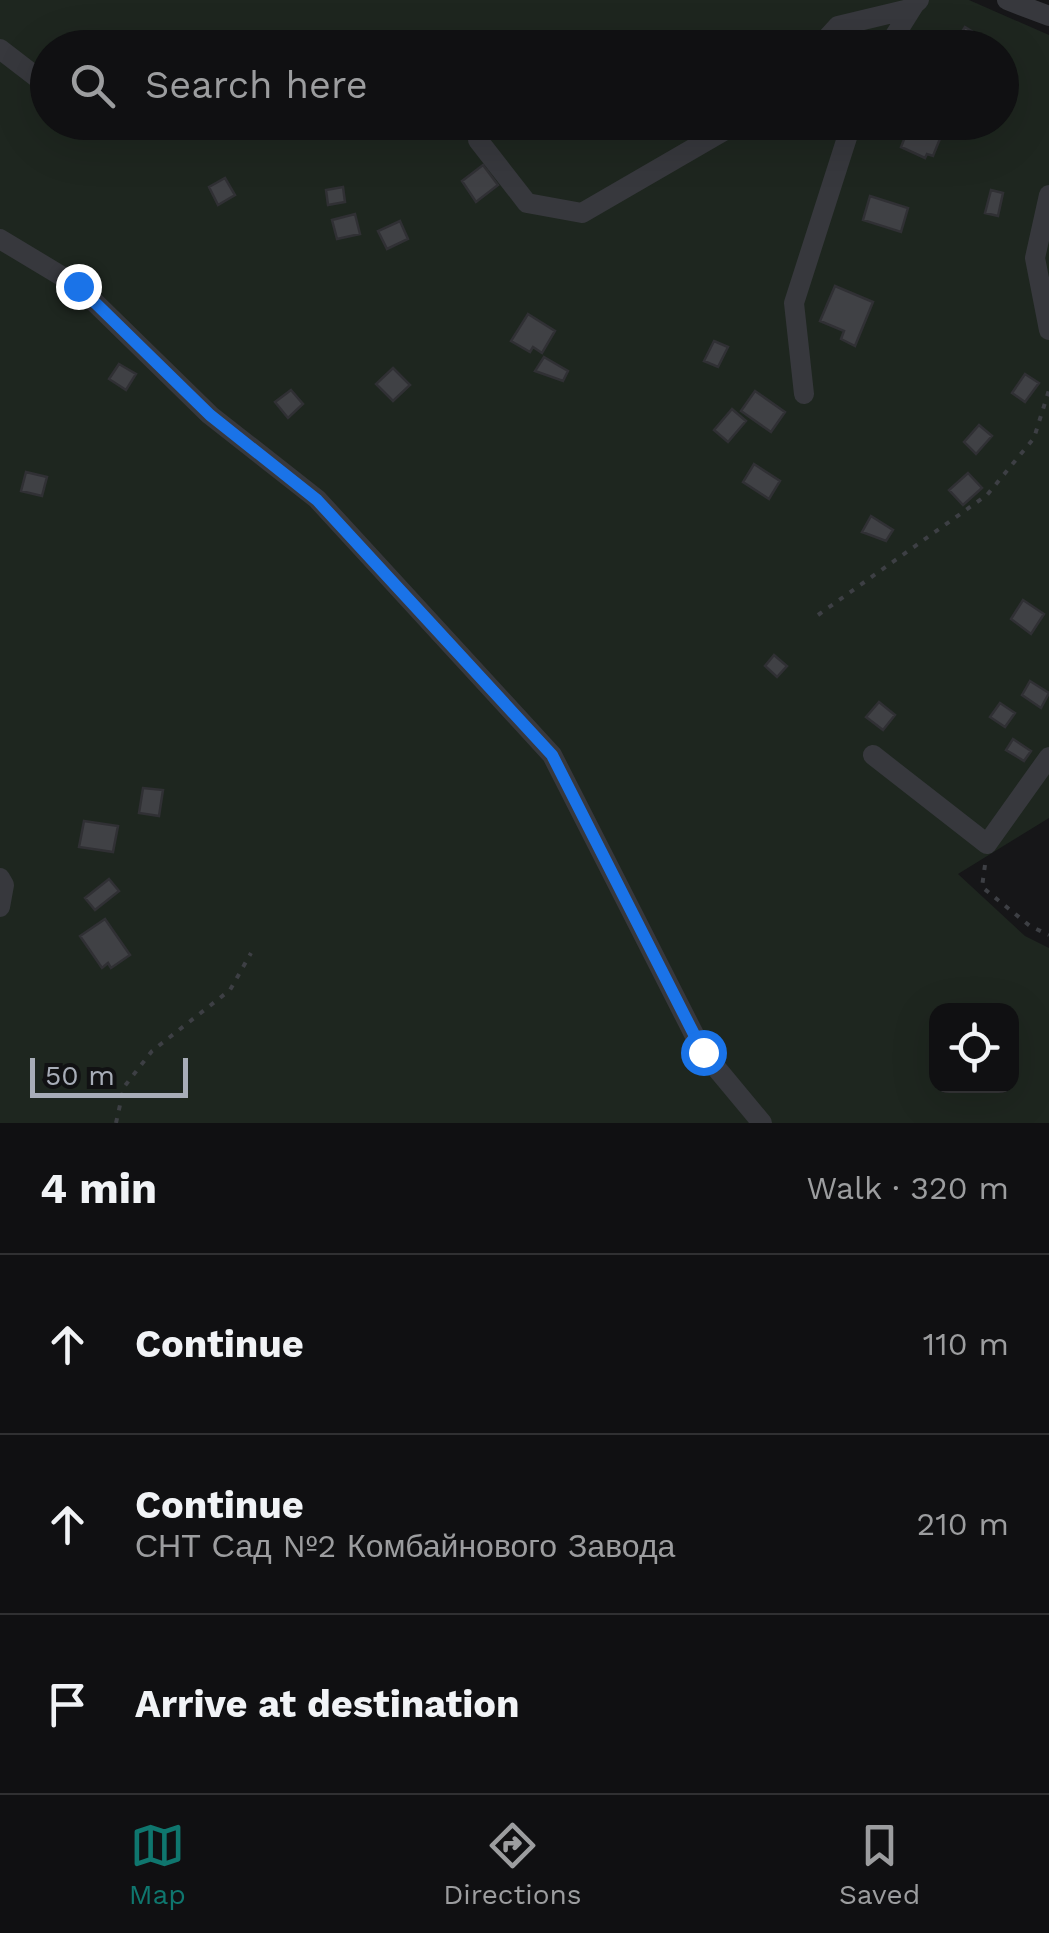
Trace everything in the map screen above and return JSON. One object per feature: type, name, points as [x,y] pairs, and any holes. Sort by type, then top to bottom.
[{"type":"street","points":[[1007,0],[1042,14],[1049,29]]},
{"type":"street","points":[[834,30],[914,4]]},
{"type":"street","points":[[898,30],[914,4]]},
{"type":"street","points":[[0,49],[30,72]]},
{"type":"street","points":[[478,140],[527,203],[582,213],[708,140]]},
{"type":"street","points":[[804,394],[794,302],[846,140]]},
{"type":"street","points":[[1049,194],[1036,258],[1049,330]]},
{"type":"street","points":[[0,238],[78,286],[224,428],[317,500],[552,755],[703,1052],[762,1123]]},
{"type":"street","points":[[873,755],[988,844],[1049,757]]},
{"type":"street","points":[[0,878],[4,885],[0,907]]},
{"type":"path","points":[[818,615],[987,495],[1034,438],[1049,390]]},
{"type":"path","points":[[988,844],[982,887],[1030,926],[1049,935]]},
{"type":"path","points":[[116,1123],[124,1087],[152,1051],[230,990],[251,953]]},
{"type":"shaded area","points":[[0,0],[969,0],[1049,35],[1049,818],[958,874],[1025,936],[1049,948],[1049,1123],[0,1123]]},
{"type":"building","points":[[904,140],[940,140],[933,156],[927,154],[925,158],[901,147]]},
{"type":"building","points":[[483,165],[498,185],[476,202],[462,181]]},
{"type":"building","points":[[225,178],[235,195],[218,205],[209,187]]},
{"type":"building","points":[[343,187],[345,202],[328,205],[326,190]]},
{"type":"building","points":[[991,190],[1003,193],[998,216],[985,213]]},
{"type":"building","points":[[870,196],[908,208],[901,232],[863,220]]},
{"type":"building","points":[[355,214],[360,234],[337,239],[332,220]]},
{"type":"building","points":[[400,221],[408,239],[387,249],[378,231]]},
{"type":"building","points":[[835,286],[873,302],[855,346],[841,339],[844,331],[820,321]]},
{"type":"building","points":[[528,314],[555,331],[542,353],[533,347],[530,352],[511,341]]},
{"type":"building","points":[[714,341],[728,347],[718,367],[704,361]]},
{"type":"building","points":[[544,357],[568,371],[563,381],[535,371]]},
{"type":"building","points":[[119,364],[136,374],[126,390],[109,379]]},
{"type":"building","points":[[393,368],[410,385],[393,401],[376,384]]},
{"type":"building","points":[[1025,374],[1039,383],[1025,402],[1012,393]]},
{"type":"building","points":[[291,390],[303,404],[288,418],[275,402]]},
{"type":"building","points":[[755,391],[785,412],[771,432],[741,411]]},
{"type":"building","points":[[732,409],[746,421],[728,442],[714,430]]},
{"type":"building","points":[[979,425],[992,436],[976,454],[964,442]]},
{"type":"building","points":[[754,464],[780,481],[769,499],[743,482]]},
{"type":"building","points":[[26,472],[47,477],[42,496],[21,491]]},
{"type":"building","points":[[968,473],[982,488],[963,505],[949,490]]},
{"type":"building","points":[[871,516],[893,530],[886,541],[862,532]]},
{"type":"building","points":[[1023,600],[1044,614],[1031,634],[1011,619]]},
{"type":"building","points":[[774,655],[787,666],[777,677],[765,666]]},
{"type":"building","points":[[1030,681],[1049,693],[1041,708],[1022,695]]},
{"type":"building","points":[[879,702],[895,715],[883,730],[866,717]]},
{"type":"building","points":[[1000,703],[1015,713],[1005,727],[990,717]]},
{"type":"building","points":[[1013,739],[1031,751],[1024,761],[1006,750]]},
{"type":"building","points":[[143,788],[163,790],[159,816],[139,813]]},
{"type":"building","points":[[84,821],[118,826],[113,852],[79,847]]},
{"type":"building","points":[[109,879],[119,891],[95,910],[85,898]]},
{"type":"building","points":[[105,919],[130,955],[111,968],[108,963],[102,968],[80,936]]},
{"type":"route","points":[[78,286],[210,415],[317,500],[552,755],[703,1052]]}]
